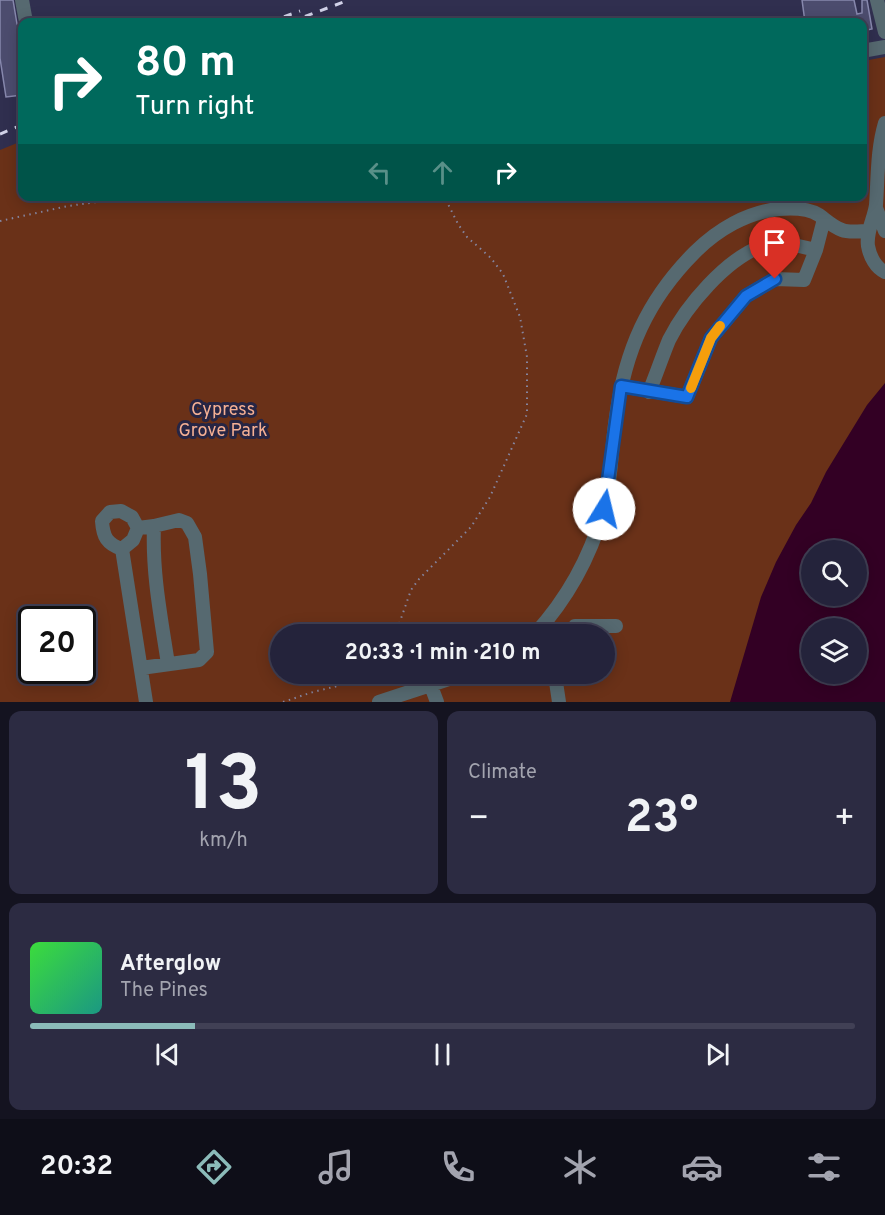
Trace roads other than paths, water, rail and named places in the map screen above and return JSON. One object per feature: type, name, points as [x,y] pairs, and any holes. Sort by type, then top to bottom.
[{"type":"street","points":[[22,0],[25,18]]},
{"type":"street","points":[[877,0],[885,32]]},
{"type":"street","points":[[867,50],[885,47]]},
{"type":"street","points":[[885,123],[877,165],[876,208],[869,231],[868,246],[878,269],[885,272]]},
{"type":"street","points":[[876,208],[885,231]]},
{"type":"street","points":[[544,624],[575,579],[594,539],[604,509],[621,386],[633,345],[658,296],[676,271],[700,247],[741,219],[762,212],[799,209],[816,214],[843,231],[869,231]]},
{"type":"street","points":[[621,386],[687,397],[711,338],[746,296],[775,279],[804,280],[816,250],[824,219]]},
{"type":"street","points":[[649,392],[670,340],[685,314],[705,290],[738,259],[763,246],[789,244],[816,250]]},
{"type":"street","points":[[122,549],[109,545],[103,534],[102,522],[110,512],[121,511],[132,517],[138,528]]},
{"type":"street","points":[[138,528],[179,520],[187,523],[195,537],[207,652],[200,660],[141,668]]},
{"type":"street","points":[[154,526],[155,584],[168,664]]},
{"type":"street","points":[[122,549],[133,540],[138,528]]},
{"type":"street","points":[[122,549],[146,702]]},
{"type":"street","points":[[555,609],[568,624]]},
{"type":"street","points":[[379,702],[436,684]]},
{"type":"street","points":[[556,684],[559,702]]},
{"type":"street","points":[[431,686],[437,702]]},
{"type":"railway","points":[[301,18],[349,0]]},
{"type":"railway","points":[[280,18],[300,11]]},
{"type":"railway","points":[[0,134],[18,127]]},
{"type":"park label","name":"Cypress Grove Park","points":[[223,419]]}]
